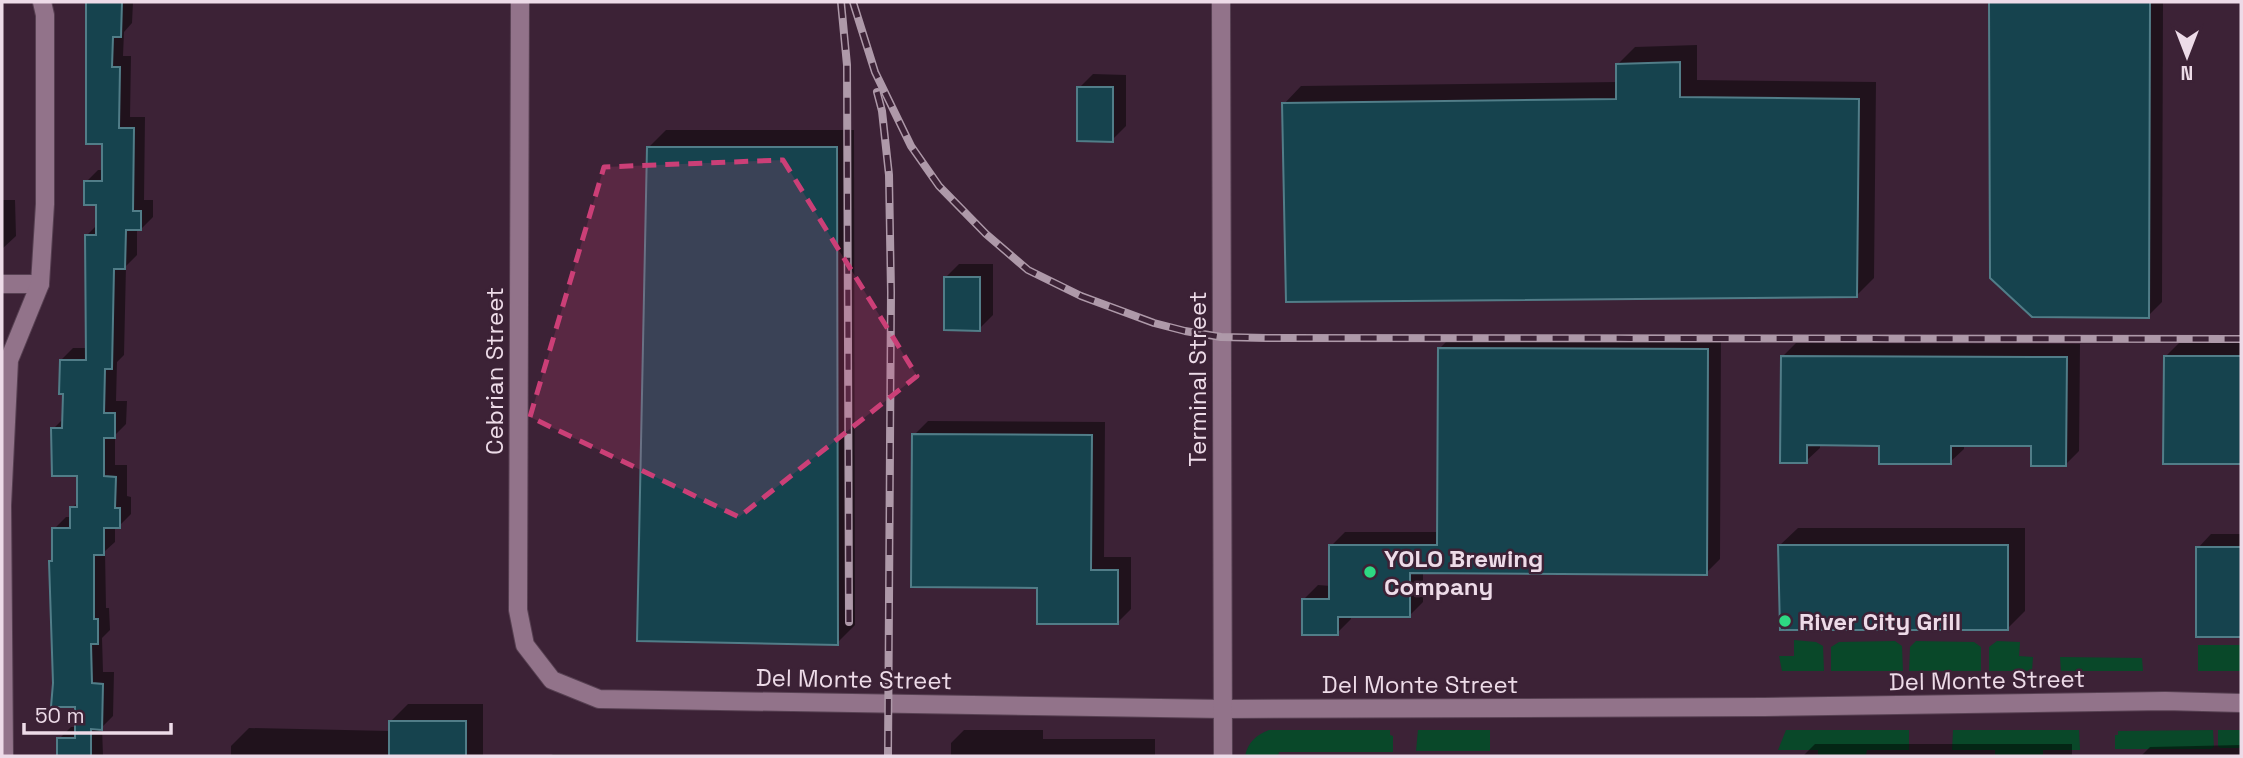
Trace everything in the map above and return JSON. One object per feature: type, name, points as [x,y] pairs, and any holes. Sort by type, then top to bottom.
[{"type":"street","points":[[4,756],[2,505],[9,360],[40,284],[45,204],[43,2]]},
{"type":"street","name":"Cebrian Street","points":[[520,2],[518,610],[525,645],[552,680],[599,699]]},
{"type":"street","name":"Terminal Street","points":[[1221,2],[1223,756]]},
{"type":"street","points":[[2,284],[40,284]]},
{"type":"street","name":"Del Monte Street","points":[[599,699],[1223,709],[1791,707],[2165,701],[2241,703]]},
{"type":"highlighted area","points":[[783,160],[917,376],[739,517],[530,417],[604,167]]},
{"type":"green space","points":[[1794,640],[1816,642],[1823,646],[1824,671],[1782,671],[1779,656],[1794,656]]},
{"type":"green space","points":[[1895,641],[1902,646],[1903,671],[1831,671],[1831,647],[1839,642]]},
{"type":"green space","points":[[1916,641],[1974,642],[1981,647],[1981,671],[1909,671],[1910,647]]},
{"type":"green space","points":[[1997,641],[2020,642],[2019,656],[2033,657],[2032,671],[1989,671],[1989,647]]},
{"type":"green space","points":[[2198,645],[2241,645],[2241,671],[2198,671]]},
{"type":"green space","points":[[2060,657],[2142,658],[2143,671],[2061,671]]},
{"type":"green space","points":[[1269,730],[1390,730],[1390,735],[1393,736],[1393,752],[1279,752],[1278,756],[1245,756],[1253,740]]},
{"type":"green space","points":[[1418,730],[1490,730],[1490,751],[1416,751]]},
{"type":"green space","points":[[1786,730],[1909,730],[1909,750],[1867,750],[1866,755],[1818,755],[1818,750],[1778,750]]},
{"type":"green space","points":[[1953,730],[2079,730],[2080,750],[2043,750],[2043,755],[1995,755],[1995,750],[1952,750]]},
{"type":"green space","points":[[2213,730],[2214,747],[2211,749],[2115,749],[2115,735],[2118,735],[2118,731]]},
{"type":"green space","points":[[2218,730],[2241,730],[2241,748],[2220,748]]},
{"type":"building","points":[[86,2],[122,2],[121,37],[113,37],[112,67],[120,67],[119,128],[134,128],[133,211],[141,211],[141,230],[126,230],[125,269],[114,269],[112,369],[105,369],[104,413],[115,413],[115,438],[104,438],[104,476],[116,477],[115,508],[120,508],[120,528],[104,528],[104,555],[94,555],[94,619],[98,619],[98,644],[91,644],[92,683],[103,684],[102,730],[91,729],[91,756],[57,756],[57,738],[75,738],[75,707],[51,707],[53,683],[49,561],[52,561],[52,528],[70,528],[70,507],[77,507],[77,476],[52,476],[51,428],[62,428],[60,360],[86,360],[85,235],[96,235],[96,205],[84,205],[84,181],[102,181],[102,144],[86,144]]},
{"type":"building","points":[[1989,2],[2150,2],[2149,318],[2032,317],[1990,278]]},
{"type":"building","points":[[1680,62],[1680,97],[1859,99],[1857,297],[1286,302],[1282,103],[1616,99],[1616,64]]},
{"type":"building","points":[[1077,87],[1113,87],[1113,142],[1077,141]]},
{"type":"building","points":[[647,147],[837,147],[838,645],[637,641]]},
{"type":"building","points":[[944,277],[980,277],[980,331],[944,330]]},
{"type":"building","points":[[1438,348],[1708,349],[1707,575],[1410,573],[1410,617],[1338,617],[1338,635],[1302,635],[1302,599],[1329,599],[1329,545],[1437,545]]},
{"type":"building","points":[[1781,356],[2067,357],[2066,466],[2031,466],[2031,446],[1951,446],[1951,464],[1879,464],[1879,446],[1807,445],[1807,463],[1780,463]]},
{"type":"building","points":[[2164,356],[2241,356],[2241,464],[2163,464]]},
{"type":"building","points":[[912,434],[1092,435],[1091,570],[1118,570],[1118,624],[1037,624],[1037,588],[911,587]]},
{"type":"building","points":[[1778,545],[2008,545],[2008,630],[1780,630]]},
{"type":"building","points":[[2196,547],[2241,547],[2241,637],[2196,637]]},
{"type":"building","points":[[389,721],[466,721],[466,756],[389,756]]},
{"type":"railway","points":[[841,2],[847,65],[849,622]]},
{"type":"railway","points":[[853,2],[875,72],[911,146],[939,186],[986,234],[1028,270],[1081,296],[1154,323],[1185,331],[1221,337],[1267,338],[2241,339]]},
{"type":"railway","points":[[877,92],[882,111],[889,175],[891,292],[888,756]]},
{"type":"place","name":"YOLO Brewing Company","points":[[1370,572]]},
{"type":"place","name":"River City Grill","points":[[1785,621]]}]
